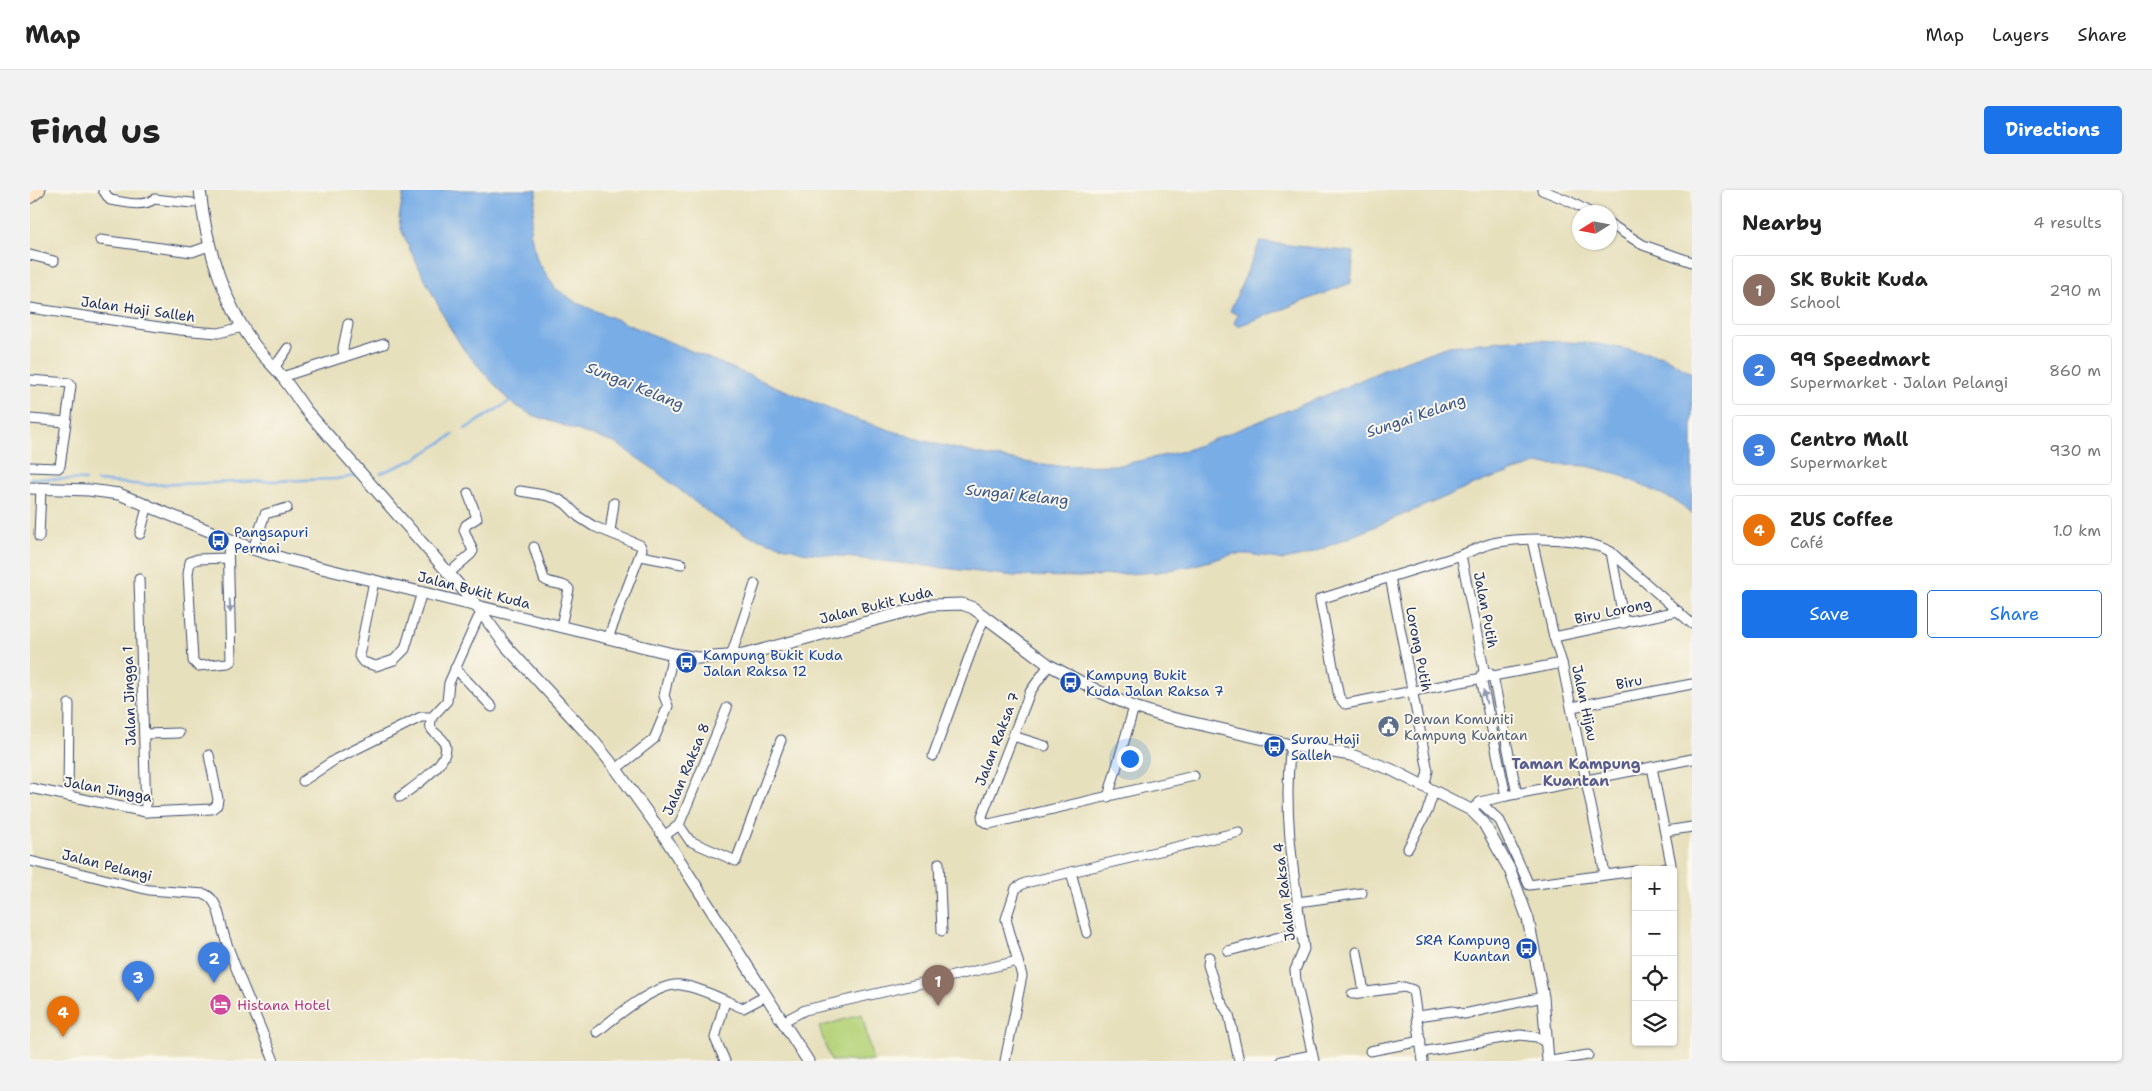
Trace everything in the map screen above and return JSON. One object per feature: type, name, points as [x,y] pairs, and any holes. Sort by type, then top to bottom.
[{"type":"main road","points":[[30,197],[39,190]]},
{"type":"street","points":[[103,190],[110,200],[148,203],[154,198],[192,203]]},
{"type":"street","points":[[200,190],[209,246],[226,298],[261,354],[282,377],[305,409],[504,643]]},
{"type":"street","points":[[1542,190],[1577,205]]},
{"type":"street","points":[[1617,228],[1643,244],[1692,262]]},
{"type":"street","points":[[100,240],[192,252],[209,246]]},
{"type":"street","points":[[30,254],[54,261]]},
{"type":"street","name":"Jalan Haji Salleh","points":[[30,308],[180,330],[218,333],[243,327]]},
{"type":"street","points":[[344,357],[343,348],[348,324]]},
{"type":"street","points":[[282,377],[384,344]]},
{"type":"street","points":[[274,368],[288,348]]},
{"type":"street","points":[[30,380],[69,383],[71,386],[60,466],[58,468],[30,467]]},
{"type":"street","points":[[30,419],[66,422]]},
{"type":"street","points":[[36,488],[39,537]]},
{"type":"street","name":"Jalan Bukit Kuda","points":[[36,488],[89,490],[119,494],[148,504],[253,549],[285,559],[673,654],[698,658],[743,655],[931,605],[962,604],[973,608],[1049,665],[1100,692],[1134,707],[1162,716],[1291,745],[1351,756],[1390,769],[1429,788],[1475,806],[1510,870],[1528,919],[1543,997],[1549,1061]]},
{"type":"street","points":[[520,491],[558,499],[593,526],[640,545],[642,549],[641,556],[624,594],[608,638]]},
{"type":"street","points":[[448,575],[473,551],[464,530],[466,525],[477,518],[468,493]]},
{"type":"street","points":[[610,532],[614,503]]},
{"type":"street","points":[[140,534],[148,504]]},
{"type":"street","points":[[253,549],[265,514],[272,510],[287,508]]},
{"type":"street","points":[[227,558],[198,559],[190,562],[188,574],[193,662],[198,666],[228,663],[231,661],[228,538]]},
{"type":"street","points":[[1562,663],[1493,676],[1483,674],[1414,692],[1345,704],[1339,697],[1320,599],[1497,542],[1532,540],[1572,541],[1600,546],[1611,552],[1692,624]]},
{"type":"street","name":"Jalan Hijau","points":[[1532,540],[1588,780],[1605,874]]},
{"type":"street","points":[[534,547],[544,580],[566,586],[569,589],[561,626]]},
{"type":"street","points":[[1611,552],[1624,623]]},
{"type":"street","name":"Jalan Putih","points":[[1461,555],[1506,796]]},
{"type":"street","points":[[641,556],[682,564]]},
{"type":"street","points":[[437,595],[449,594],[452,591],[448,575]]},
{"type":"street","name":"Lorong Putih","points":[[1390,577],[1428,771],[1427,812],[1408,848]]},
{"type":"street","name":"Jalan Jingga 1","points":[[139,579],[146,812]]},
{"type":"street","points":[[374,581],[359,656],[368,665],[376,666],[394,660],[405,649],[422,592]]},
{"type":"street","points":[[731,656],[755,584]]},
{"type":"street","points":[[471,604],[478,618],[504,643],[616,769],[664,836],[808,1061]]},
{"type":"street","name":"Biru Lorong","points":[[1554,637],[1678,611]]},
{"type":"street","points":[[496,632],[493,617],[501,612]]},
{"type":"street","points":[[933,756],[977,634],[985,617]]},
{"type":"street","points":[[400,797],[440,764],[445,744],[442,739],[430,731],[429,726],[432,717],[447,701],[449,683],[478,618]]},
{"type":"street","points":[[616,769],[654,739],[668,706],[664,696],[673,654]]},
{"type":"street","name":"Jalan Raksa 7","points":[[1049,665],[1030,692],[982,816],[983,821],[989,824],[1108,797]]},
{"type":"street","points":[[455,668],[492,706]]},
{"type":"street","points":[[1493,676],[1517,794]]},
{"type":"street","name":"Biru","points":[[1572,707],[1692,684]]},
{"type":"street","points":[[68,796],[69,704]]},
{"type":"street","points":[[1134,707],[1108,797],[1194,776]]},
{"type":"street","name":"Jalan Raksa 8","points":[[664,836],[679,825],[727,708]]},
{"type":"street","points":[[303,781],[336,759],[421,717],[432,717]]},
{"type":"street","points":[[144,734],[179,733]]},
{"type":"street","points":[[1013,736],[1045,746]]},
{"type":"street","points":[[679,825],[690,840],[736,861],[781,740]]},
{"type":"street","name":"Jalan Raksa 4","points":[[1291,745],[1287,777],[1288,800],[1304,948],[1295,970],[1313,1058]]},
{"type":"street","name":"Jalan Jingga","points":[[30,788],[146,812],[212,809],[217,805],[218,799],[209,754]]},
{"type":"street","points":[[1475,806],[1506,796],[1692,759]]},
{"type":"street","points":[[1652,767],[1666,831],[1670,866]]},
{"type":"street","points":[[1475,806],[1500,820],[1529,885],[1632,871]]},
{"type":"street","points":[[1666,831],[1692,827]]},
{"type":"street","points":[[1005,1061],[1022,976],[1006,919],[1016,888],[1025,883],[1239,832]]},
{"type":"street","name":"Jalan Pelangi","points":[[30,861],[149,890],[205,894],[210,896],[215,902],[224,938],[274,1061]]},
{"type":"street","points":[[939,863],[942,931]]},
{"type":"street","points":[[1071,872],[1087,933]]},
{"type":"street","points":[[1298,902],[1362,893]]},
{"type":"street","points":[[1228,951],[1258,944],[1271,938],[1302,932]]},
{"type":"street","points":[[1357,952],[1364,992]]},
{"type":"street","points":[[1209,957],[1208,965],[1219,998],[1228,1015],[1239,1061]]},
{"type":"street","points":[[784,1021],[805,1010],[1018,961]]},
{"type":"street","points":[[596,1032],[645,998],[674,985],[700,990],[743,1008],[766,996]]},
{"type":"street","points":[[1352,994],[1404,987],[1409,988],[1414,994],[1422,1056],[1520,1035],[1537,1037],[1546,1043]]},
{"type":"street","points":[[1418,1016],[1453,1011],[1464,1014],[1543,997]]},
{"type":"street","points":[[724,1000],[715,1038],[726,1061]]},
{"type":"street","points":[[1370,1051],[1421,1041]]},
{"type":"street","points":[[1549,1061],[1588,1055]]},
{"type":"street","points":[[1281,1061],[1313,1058]]},
{"type":"green space","points":[[862,1014],[873,1061],[831,1061],[819,1027]]},
{"type":"water","name":"Sungai Kelang","points":[[404,190],[537,190],[530,231],[537,260],[555,288],[577,303],[846,416],[921,440],[977,454],[1050,466],[1120,465],[1184,451],[1324,396],[1402,362],[1449,346],[1523,339],[1598,344],[1663,356],[1692,373],[1692,515],[1676,501],[1618,474],[1587,466],[1537,464],[1486,480],[1307,555],[1284,560],[1249,554],[1234,554],[1192,566],[1158,572],[1080,577],[1014,576],[802,552],[747,535],[714,517],[652,468],[617,444],[530,414],[510,402],[464,350],[449,326],[410,250],[401,229],[399,218]]},
{"type":"water","points":[[1260,242],[1354,252],[1351,283],[1238,326],[1234,323],[1238,315],[1230,311]]},
{"type":"waterway","points":[[465,429],[512,400]]},
{"type":"waterway","points":[[381,473],[413,460],[453,435]]},
{"type":"waterway","points":[[97,481],[146,485],[336,479],[355,476]]},
{"type":"waterway","points":[[30,478],[85,480]]},
{"type":"place","name":"Pangsapuri Permai","points":[[218,540]]},
{"type":"place","name":"Kampung Bukit Kuda Jalan Raksa 12","points":[[687,663]]},
{"type":"place","name":"Kampung Bukit Kuda Jalan Raksa 7","points":[[1070,683]]},
{"type":"place","name":"Dewan Komuniti Kampung Kuantan","points":[[1388,727]]},
{"type":"place","name":"Surau Haji Salleh","points":[[1275,747]]},
{"type":"place","name":"SRA Kampung Kuantan","points":[[1526,948]]},
{"type":"place","name":"99 Speedmart","points":[[214,983]]},
{"type":"place","name":"Centro Mall","points":[[138,1002]]},
{"type":"place","name":"Histana Hotel","points":[[221,1005]]},
{"type":"place","name":"SK Bukit Kuda","points":[[938,1006]]},
{"type":"place","name":"ZUS Coffee","points":[[63,1037]]},
{"type":"district","name":"Taman Kampung Kuantan","points":[[1576,772]]}]
